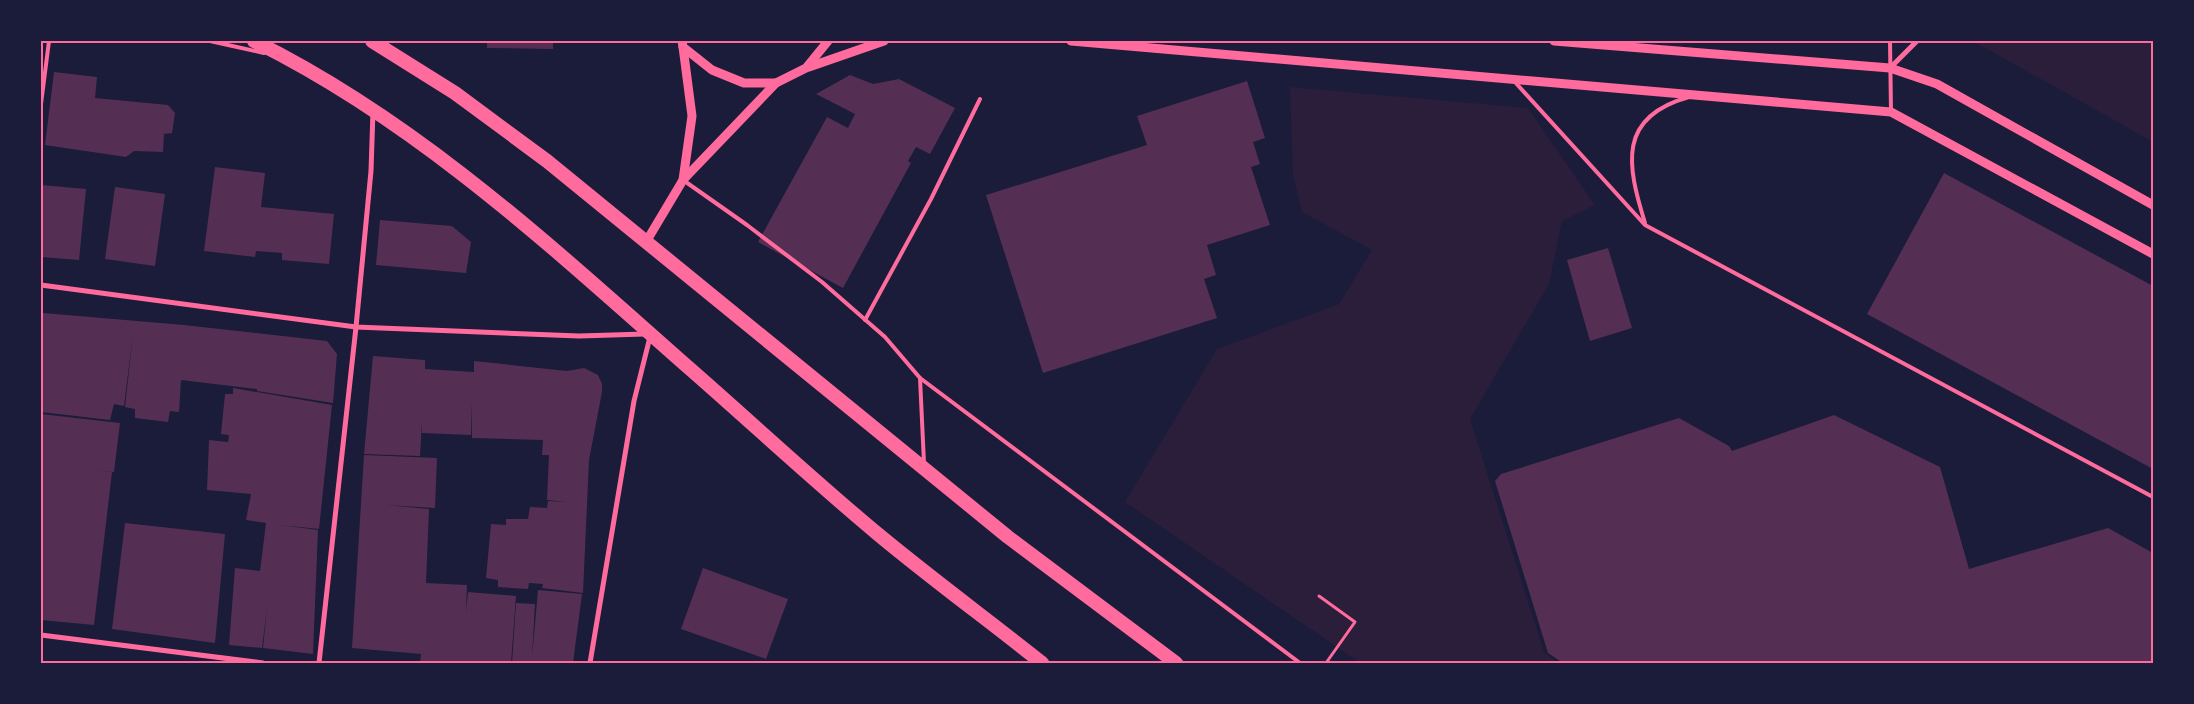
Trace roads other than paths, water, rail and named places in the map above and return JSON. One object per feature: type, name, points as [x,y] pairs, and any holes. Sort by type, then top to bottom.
[{"type":"highway","points":[[254,41],[289,58],[373,110],[482,189],[570,262],[879,534],[1042,663]]},
{"type":"highway","points":[[372,41],[455,93],[547,161],[924,470],[1008,537],[1176,663]]},
{"type":"street","points":[[806,68],[828,41]]},
{"type":"street","points":[[646,242],[683,180],[776,83],[806,68],[884,41]]},
{"type":"street","points":[[1072,41],[1891,112],[2153,254]]},
{"type":"street","points":[[1554,41],[1890,68],[1937,84],[2153,205]]},
{"type":"street","points":[[1890,68],[1917,41]]},
{"type":"street","points":[[682,44],[692,116],[683,180]]},
{"type":"street","points":[[682,44],[712,70],[744,83],[776,83]]},
{"type":"street","points":[[319,663],[356,327],[371,171],[373,110]]},
{"type":"street","points":[[41,285],[356,327],[579,336],[651,334],[634,400],[590,663]]},
{"type":"street","points":[[41,635],[263,663]]},
{"type":"lane","points":[[41,104],[49,41]]},
{"type":"lane","points":[[210,41],[289,58]]},
{"type":"lane","points":[[1890,41],[1891,112]]},
{"type":"lane","points":[[1512,79],[1646,225],[2153,497]]},
{"type":"lane","points":[[1646,225],[1633,186],[1631,161],[1637,132],[1653,112],[1671,102],[1697,95]]},
{"type":"lane","points":[[865,320],[931,199],[980,99]]},
{"type":"lane","points":[[683,180],[755,230],[822,282],[884,337],[920,378],[1300,663]]},
{"type":"lane","points":[[920,378],[924,470]]}]
